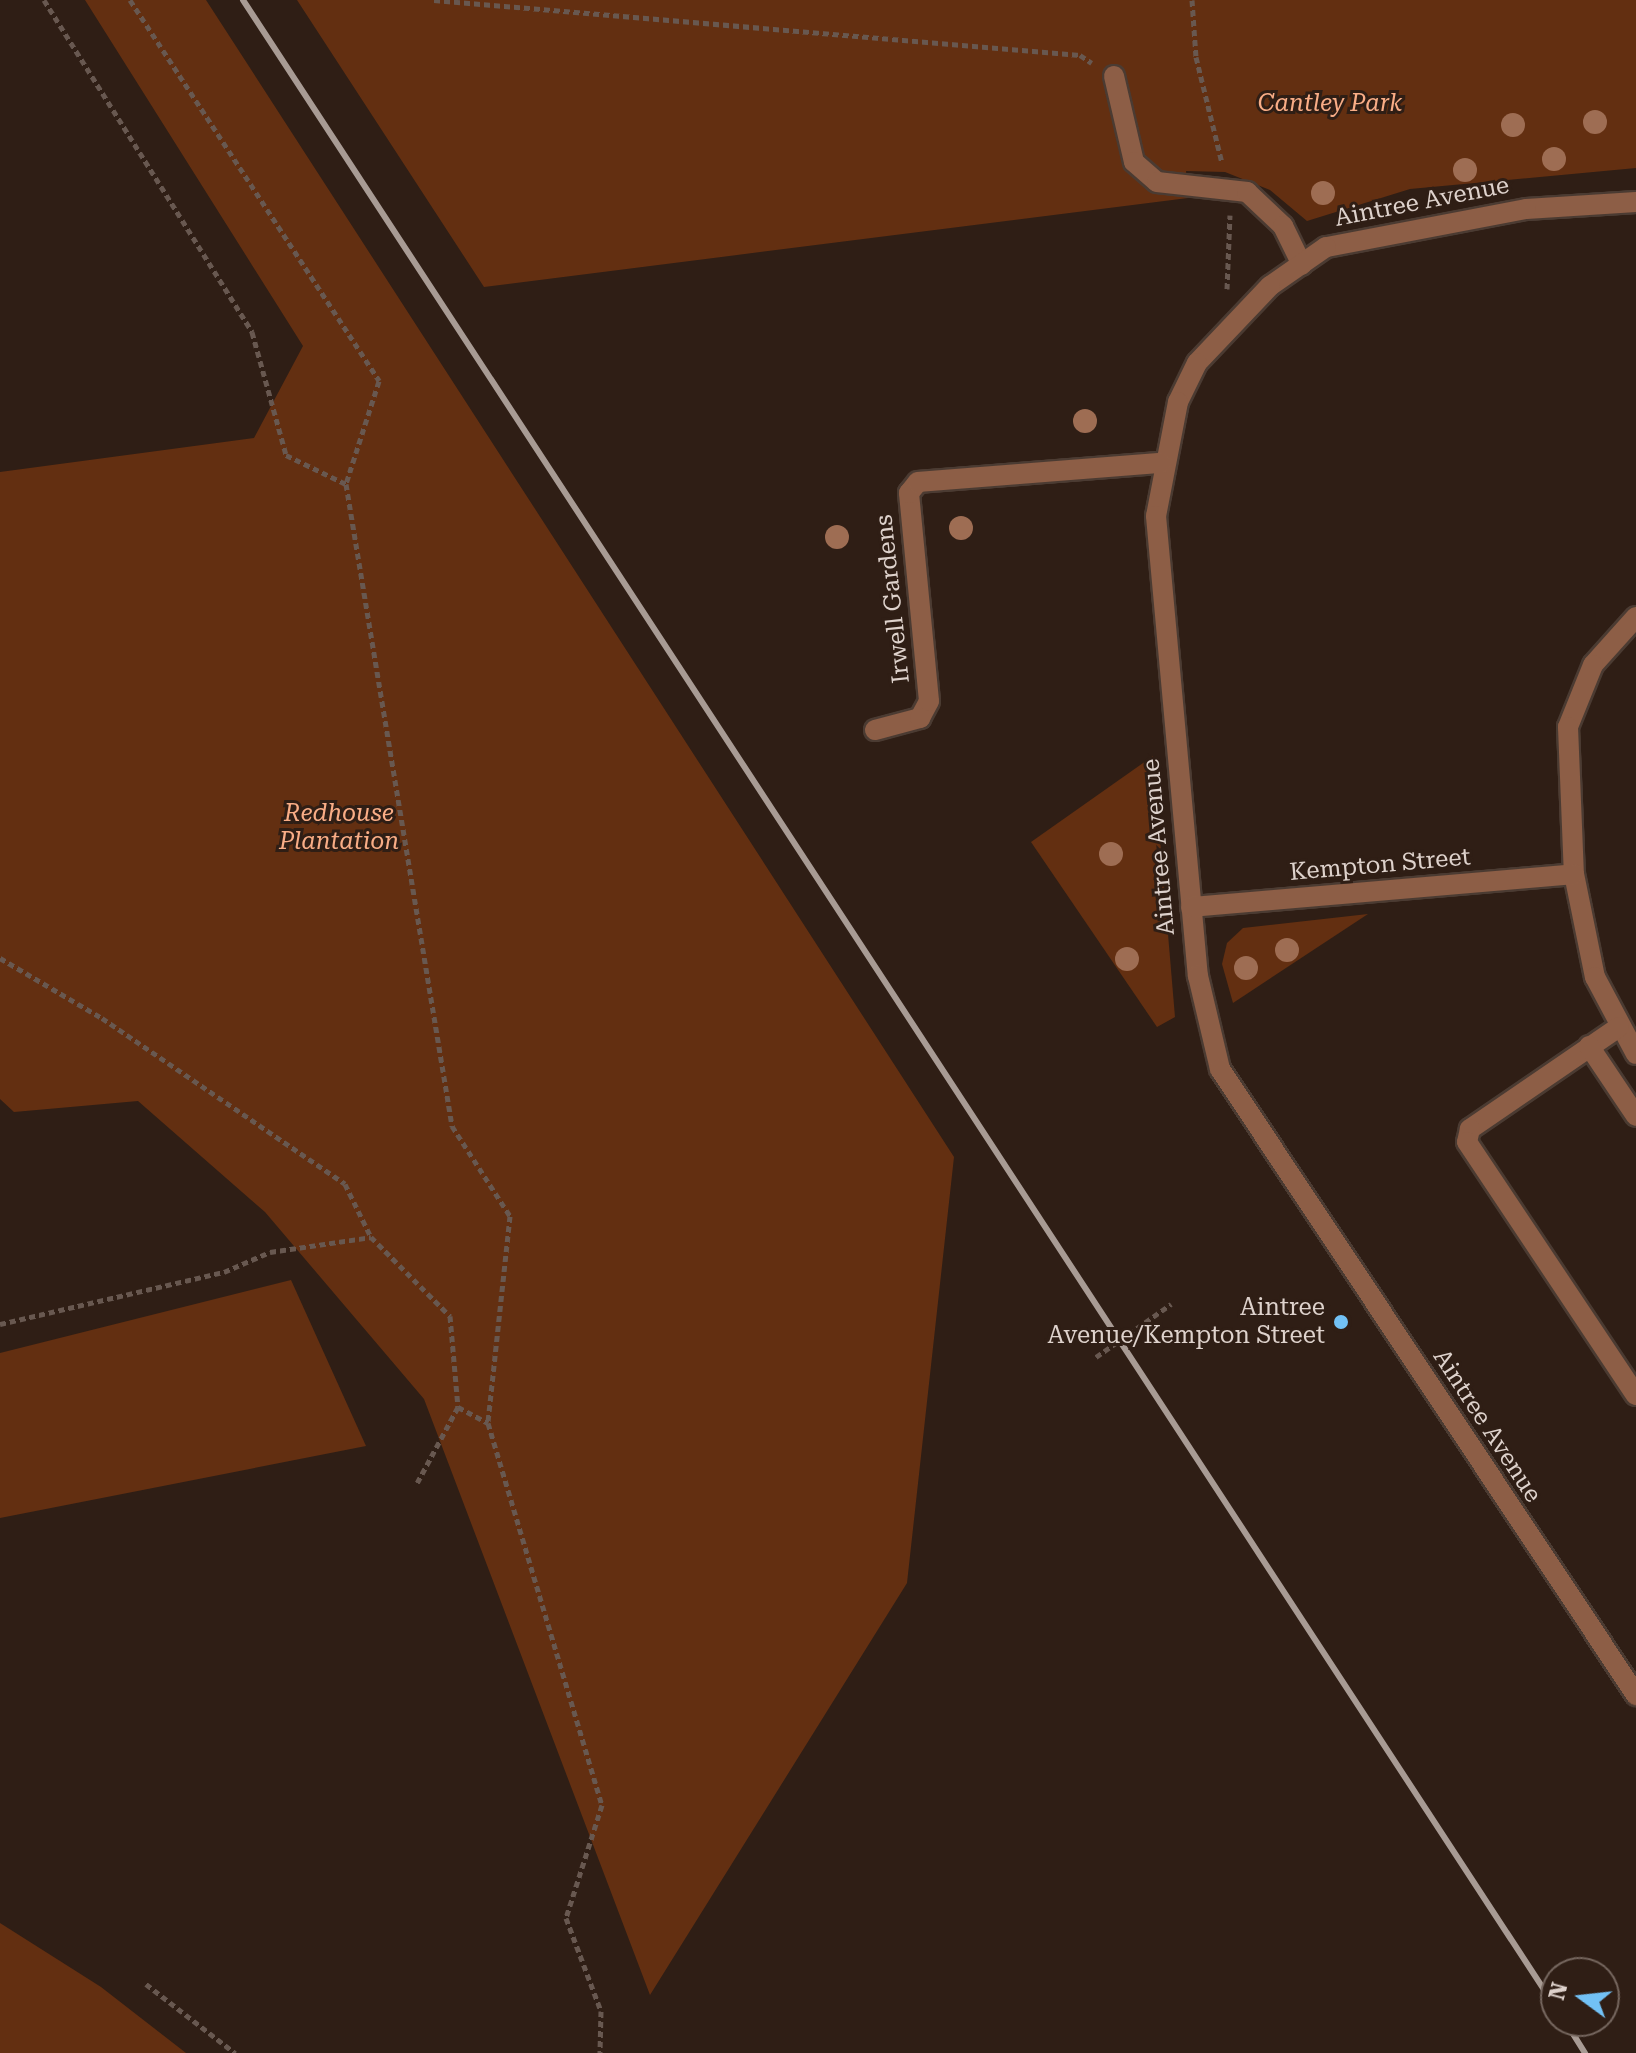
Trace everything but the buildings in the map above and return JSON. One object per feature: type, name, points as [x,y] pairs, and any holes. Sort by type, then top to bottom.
[{"type":"street","points":[[1114,76],[1134,162],[1157,182],[1247,192],[1283,226],[1302,265]]},
{"type":"street","name":"Aintree Avenue","points":[[1636,202],[1526,209],[1358,237],[1302,265],[1225,326],[1197,363],[1161,463],[1156,516],[1191,907],[1206,1029],[1220,1069],[1636,1695]]},
{"type":"street","name":"Irwell Gardens","points":[[875,730],[920,718],[929,701],[909,493],[918,482],[1161,463]]},
{"type":"street","points":[[1636,617],[1593,665],[1568,727],[1574,874],[1595,977],[1636,1054]]},
{"type":"street","name":"Kempton Street","points":[[1191,907],[1574,874]]},
{"type":"street","points":[[1619,1027],[1470,1129],[1467,1142],[1636,1395]]},
{"type":"street","points":[[1589,1046],[1636,1116]]},
{"type":"path","points":[[44,0],[252,332],[286,455],[346,484]]},
{"type":"path","points":[[130,0],[379,381],[346,484],[452,1126],[510,1216],[488,1423],[602,1805],[566,1918],[601,2011],[600,2053]]},
{"type":"path","points":[[434,0],[1080,55],[1114,76]]},
{"type":"path","points":[[0,958],[102,1018],[345,1184],[371,1237],[450,1316],[458,1407],[417,1483]]},
{"type":"path","points":[[0,1324],[224,1272],[270,1252],[371,1237]]},
{"type":"path","points":[[1096,1357],[1171,1304]]},
{"type":"path","points":[[458,1407],[488,1423]]},
{"type":"path","points":[[146,1984],[235,2053]]},
{"type":"green space","name":"Redhouse Plantation","points":[[85,0],[206,0],[954,1157],[907,1583],[650,1995],[424,1399],[265,1212],[138,1101],[14,1112],[0,1099],[0,472],[254,438],[303,346]]},
{"type":"green space","name":"Cantley Park","points":[[297,0],[1636,0],[1636,168],[1410,189],[1307,221],[1270,190],[1225,172],[1186,171],[1188,198],[484,287]]},
{"type":"green space","points":[[1153,756],[1175,1017],[1157,1027],[1031,842]]},
{"type":"green space","points":[[1368,914],[1233,1003],[1222,964],[1227,943],[1243,928]]},
{"type":"green space","points":[[291,1280],[366,1446],[0,1518],[0,1353]]},
{"type":"green space","points":[[0,1923],[101,1987],[186,2053],[0,2053]]},
{"type":"railway","points":[[243,0],[1540,1984]]},
{"type":"railway","points":[[1575,2037],[1585,2053]]},
{"type":"place","name":"Aintree Avenue/Kempton Street","points":[[1341,1322]]}]
